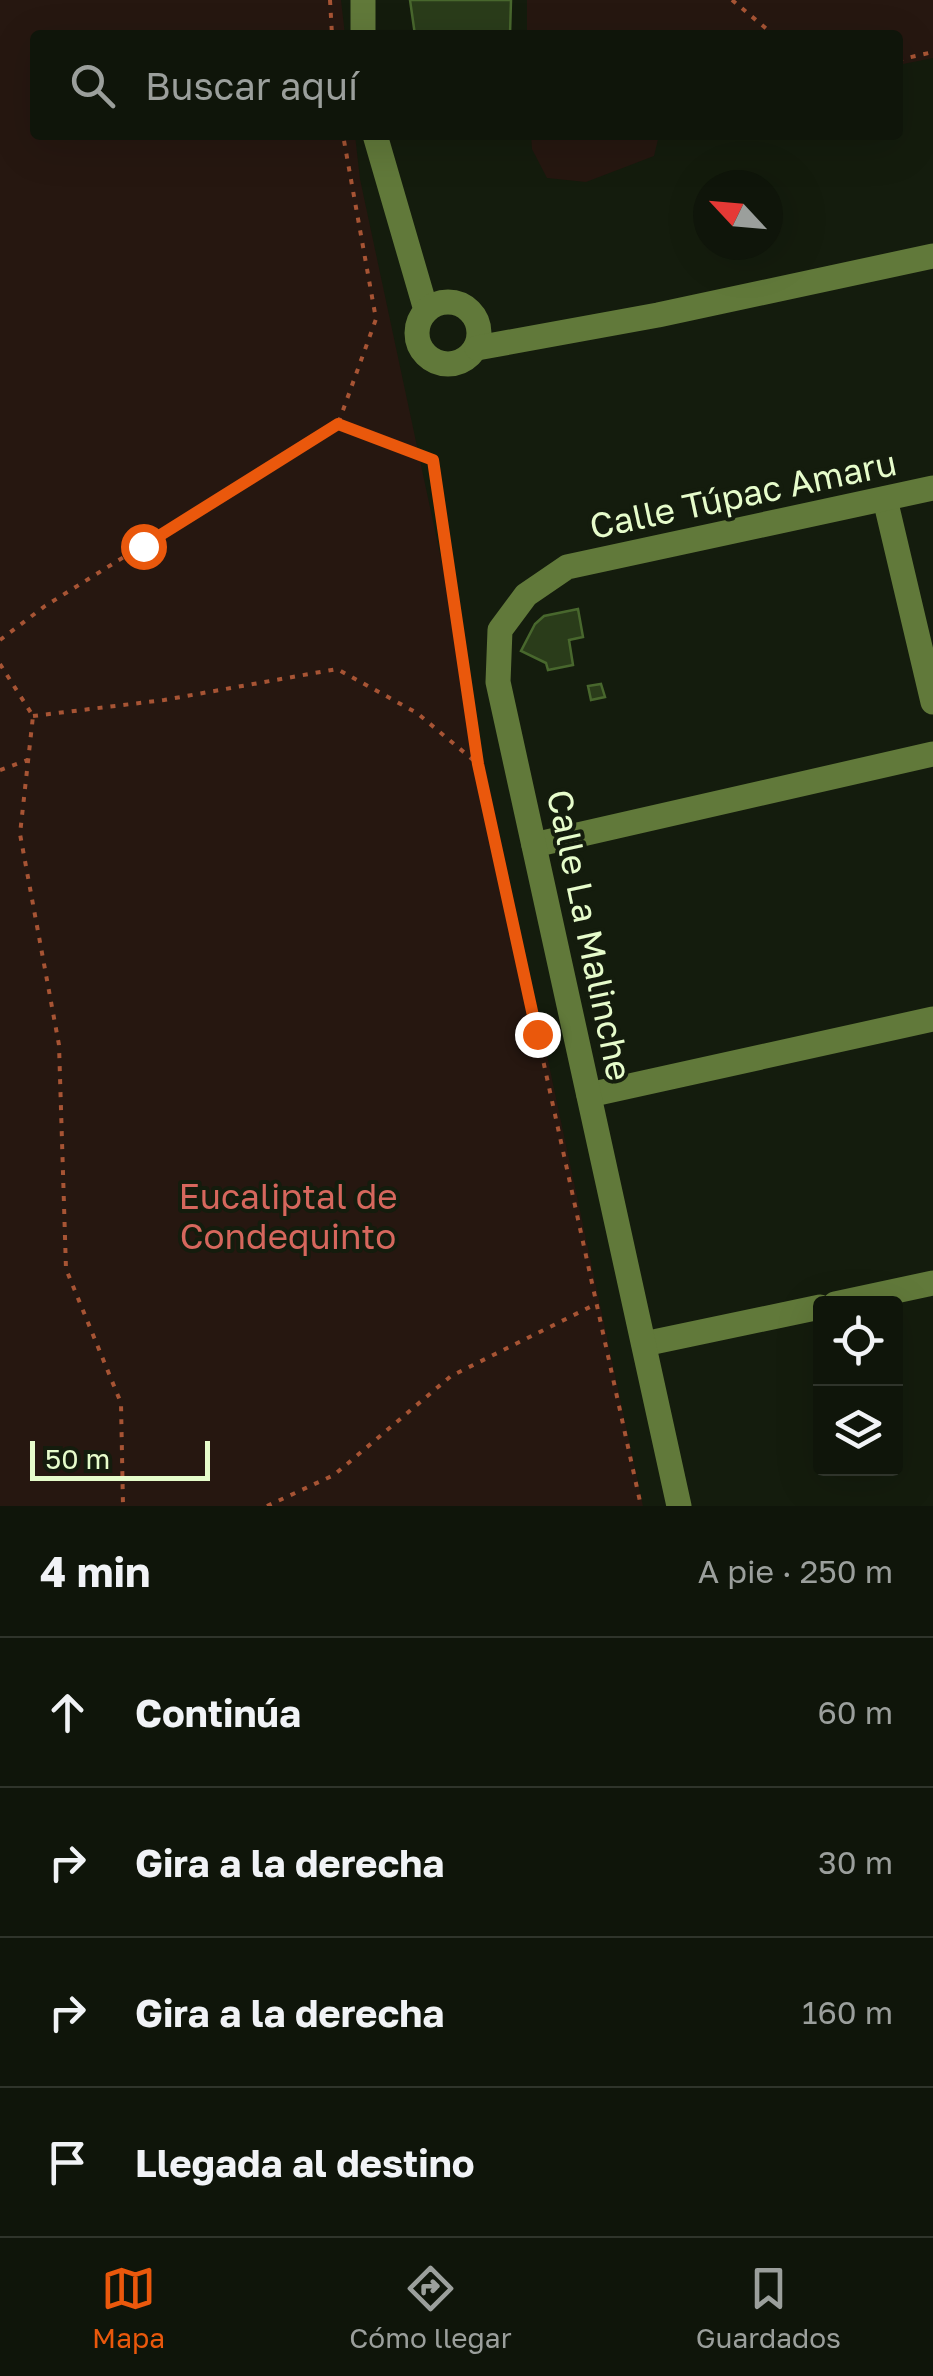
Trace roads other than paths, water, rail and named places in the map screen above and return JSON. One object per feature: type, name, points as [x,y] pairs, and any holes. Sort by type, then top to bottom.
[{"type":"street","points":[[363,0],[363,30]]},
{"type":"street","points":[[376,140],[426,310]]},
{"type":"street","points":[[477,348],[480,326],[468,307],[446,301],[426,310],[416,330],[421,351],[439,364],[460,363],[477,348],[658,315],[933,256]]},
{"type":"street","name":"Calle Túpac Amaru","points":[[568,568],[933,488]]},
{"type":"street","points":[[885,499],[933,702]]},
{"type":"street","name":"Calle La Malinche","points":[[568,568],[526,595],[500,630],[498,682],[679,1506]]},
{"type":"street","points":[[534,845],[933,754]]},
{"type":"street","points":[[589,1095],[933,1020]]},
{"type":"street","points":[[872,1296],[933,1283]]},
{"type":"street","points":[[644,1344],[813,1308]]},
{"type":"park label","name":"Eucaliptal de Condequinto","points":[[288,1216]]}]
